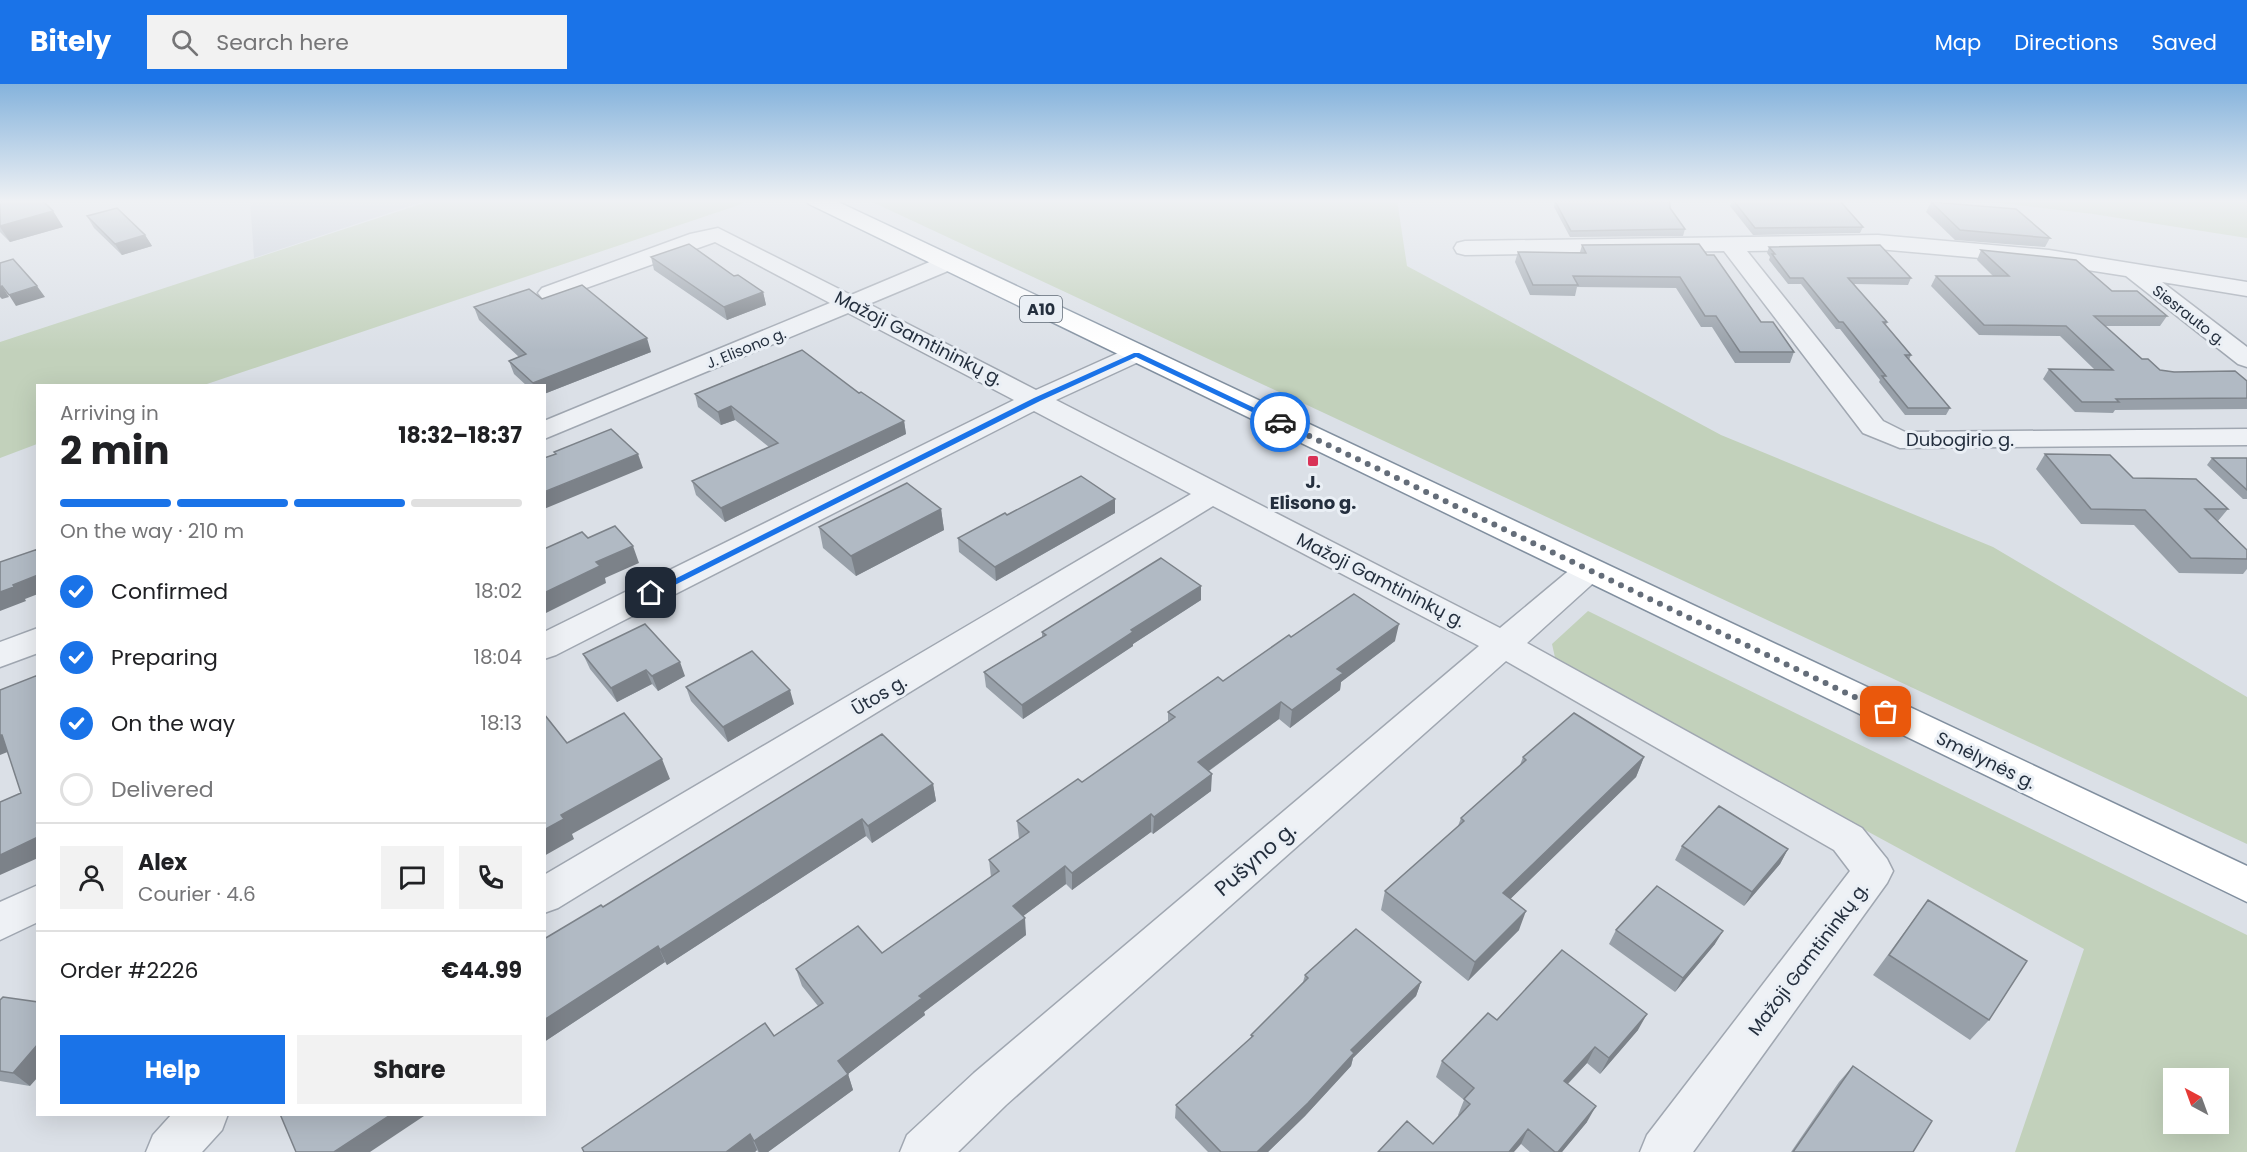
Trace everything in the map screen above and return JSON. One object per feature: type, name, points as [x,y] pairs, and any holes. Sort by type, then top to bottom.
[{"type":"highway","name":"Smėlynės g.","points":[[919,250],[2247,885]]},
{"type":"street","name":"Mažoji Gamtininkų g.","points":[[550,293],[668,250]]},
{"type":"street","name":"Mažoji Gamtininkų g.","points":[[747,250],[1037,399],[1504,645],[1848,839],[1873,871],[1664,1152]]},
{"type":"street","name":"Dubogirio g.","points":[[1735,250],[1873,427],[1900,440],[2247,436]]},
{"type":"street","points":[[1967,250],[2049,257],[2247,289]]},
{"type":"street","name":"J. Elisono g.","points":[[546,430],[854,304],[946,263]]},
{"type":"street","name":"Siesrauto g.","points":[[2132,270],[2247,359]]},
{"type":"street","points":[[546,646],[1037,399],[1136,354]]},
{"type":"street","name":"Ūtos g.","points":[[546,895],[1213,493]]},
{"type":"street","name":"Pušyno g.","points":[[924,1152],[990,1089],[1589,570]]},
{"type":"street","points":[[0,655],[36,641]]},
{"type":"street","points":[[0,922],[36,903]]},
{"type":"street","points":[[170,1152],[203,1116]]},
{"type":"shaded area","points":[[253,250],[278,250],[254,258]]},
{"type":"green space","points":[[281,250],[606,250],[207,384],[36,384],[36,444],[0,458],[0,342]]},
{"type":"green space","points":[[975,250],[1405,250],[1407,266],[1721,435],[1993,547],[2247,697],[2247,844]]},
{"type":"green space","points":[[1588,611],[2247,935],[2247,1152],[2015,1152],[2084,949],[1556,662],[1552,644]]},
{"type":"building","points":[[672,250],[697,250],[734,276],[738,275],[763,292],[724,307],[651,257]]},
{"type":"building","points":[[1584,250],[1703,250],[1707,255],[1714,255],[1761,322],[1773,322],[1794,352],[1740,352],[1716,316],[1705,316],[1680,277],[1573,276],[1578,285],[1533,285],[1518,252],[1586,253]]},
{"type":"building","points":[[1771,250],[1885,250],[1911,278],[1848,278],[1887,322],[1883,322],[1911,355],[1905,355],[1950,408],[1908,408],[1843,322],[1839,322],[1803,278],[1790,278],[1772,254],[1775,254]]},
{"type":"building","points":[[1981,250],[2076,260],[2112,291],[2137,291],[2167,316],[2094,316],[2142,359],[2148,359],[2160,370],[2174,372],[2235,371],[2247,381],[2247,398],[2116,399],[2119,402],[2082,402],[2049,369],[2113,370],[2066,326],[1984,325],[1936,276],[2009,276]]},
{"type":"building","points":[[13,259],[37,286],[9,295],[2,286],[0,287],[0,263]]},
{"type":"building","points":[[582,285],[647,338],[533,383],[509,361],[526,354],[474,307],[529,289],[542,299]]},
{"type":"building","points":[[802,350],[859,393],[861,392],[904,421],[721,508],[692,481],[778,443],[731,406],[718,412],[695,394]]},
{"type":"building","points":[[611,429],[638,454],[546,491],[546,457],[556,454],[554,452]]},
{"type":"building","points":[[2045,454],[2110,455],[2133,478],[2196,479],[2228,509],[2205,509],[2247,550],[2247,559],[2191,558],[2145,510],[2091,509]]},
{"type":"building","points":[[2212,458],[2247,458],[2247,490]]},
{"type":"building","points":[[1081,476],[1115,499],[995,567],[958,538],[1005,513],[1007,515]]},
{"type":"building","points":[[907,483],[941,509],[851,556],[819,527]]},
{"type":"building","points":[[615,526],[633,546],[596,562],[600,566],[546,592],[546,548],[582,532],[588,538]]},
{"type":"building","points":[[36,550],[36,576],[0,592],[0,562]]},
{"type":"building","points":[[1161,558],[1201,586],[1131,630],[1133,632],[1022,705],[984,672],[1046,635],[1042,632]]},
{"type":"building","points":[[1354,594],[1399,624],[1337,669],[1343,673],[1292,710],[1281,702],[1198,762],[1212,774],[1154,817],[1151,814],[1072,873],[1065,866],[1013,906],[1025,918],[919,996],[922,998],[838,1061],[848,1074],[754,1141],[750,1134],[726,1152],[584,1152],[582,1148],[765,1023],[774,1036],[823,1003],[796,969],[858,926],[882,953],[999,871],[989,860],[1029,832],[1017,821],[1078,779],[1082,782],[1175,717],[1168,712],[1218,677],[1223,681],[1289,635],[1291,637]]},
{"type":"building","points":[[645,624],[680,662],[652,676],[646,670],[611,688],[583,654]]},
{"type":"building","points":[[752,651],[790,690],[723,727],[686,687]]},
{"type":"building","points":[[36,676],[36,838],[0,855],[0,802],[21,793],[2,735],[0,735],[0,690]]},
{"type":"building","points":[[624,713],[662,759],[561,815],[564,819],[546,829],[546,717],[567,743]]},
{"type":"building","points":[[1574,713],[1644,757],[1503,893],[1526,911],[1475,962],[1385,891],[1464,821],[1461,818],[1526,760],[1523,757]]},
{"type":"building","points":[[882,734],[933,784],[868,826],[862,819],[660,950],[658,946],[546,1019],[546,938],[601,905],[603,907]]},
{"type":"building","points":[[1719,806],[1788,849],[1752,892],[1682,846]]},
{"type":"building","points":[[1657,886],[1723,931],[1683,978],[1616,930]]},
{"type":"building","points":[[1928,900],[2027,961],[1989,1020],[1889,955]]},
{"type":"building","points":[[1356,929],[1421,982],[1351,1050],[1354,1053],[1308,1103],[1257,1152],[1221,1152],[1176,1105],[1253,1036],[1251,1035],[1308,978],[1305,975]]},
{"type":"building","points":[[1562,950],[1647,1014],[1609,1058],[1595,1047],[1564,1081],[1596,1106],[1558,1152],[1555,1152],[1528,1129],[1509,1152],[1378,1152],[1407,1121],[1433,1144],[1470,1104],[1464,1099],[1474,1088],[1442,1061],[1488,1013],[1497,1020]]},
{"type":"building","points":[[3,997],[36,1002],[36,1046],[13,1073],[0,1071],[0,1000]]},
{"type":"building","points":[[1853,1066],[1932,1121],[1913,1152],[1793,1152]]},
{"type":"building","points":[[281,1116],[389,1116],[334,1152],[296,1152]]},
{"type":"way so far","points":[[1280,422],[1886,712]]},
{"type":"place","name":"J. Elisono g.","points":[[1313,461]]},
{"type":"route","points":[[651,593],[1037,399],[1108,369],[1136,354],[1280,422]]}]
